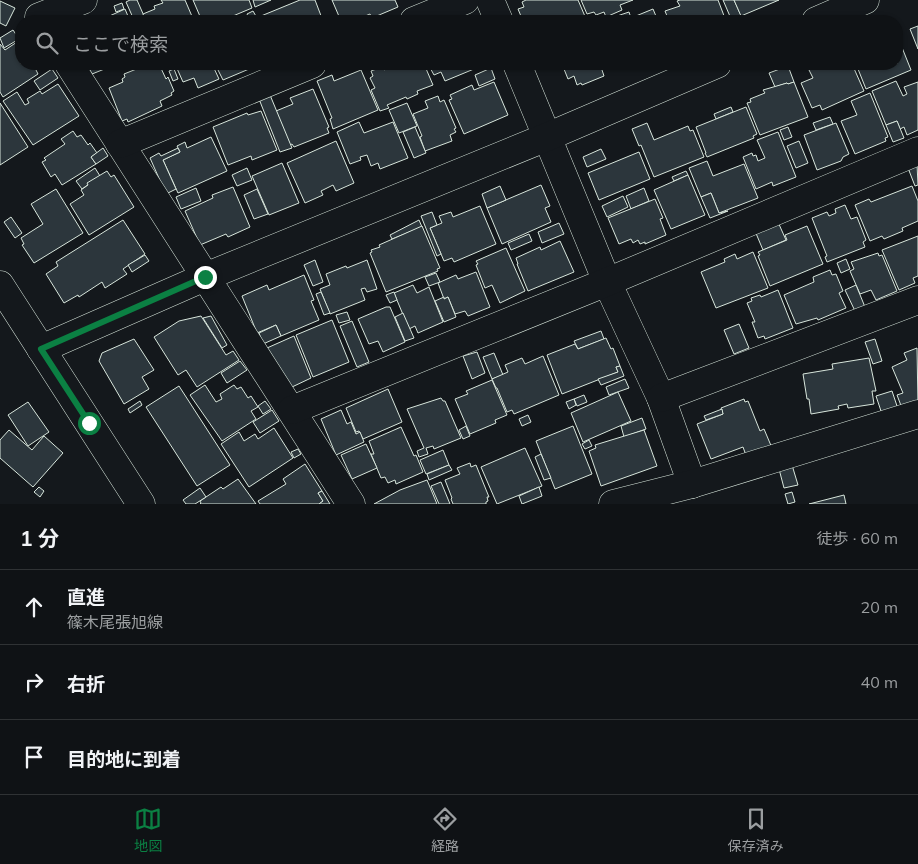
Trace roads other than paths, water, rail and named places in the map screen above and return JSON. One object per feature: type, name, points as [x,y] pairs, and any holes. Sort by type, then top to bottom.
[{"type":"street","points":[[39,13],[83,0]]},
{"type":"street","points":[[429,15],[465,0]]},
{"type":"street","points":[[490,0],[496,15]]},
{"type":"street","points":[[830,15],[865,0]]},
{"type":"street","points":[[73,70],[351,504]]},
{"type":"street","points":[[120,144],[298,70]]},
{"type":"street","points":[[520,70],[607,282],[661,398],[692,484]]},
{"type":"street","points":[[41,349],[205,277],[548,137],[703,70]]},
{"type":"street","points":[[292,410],[607,282],[918,151]]},
{"type":"street","points":[[0,285],[141,504]]},
{"type":"street","points":[[661,398],[918,300]]},
{"type":"street","points":[[613,504],[692,484],[918,414]]}]
